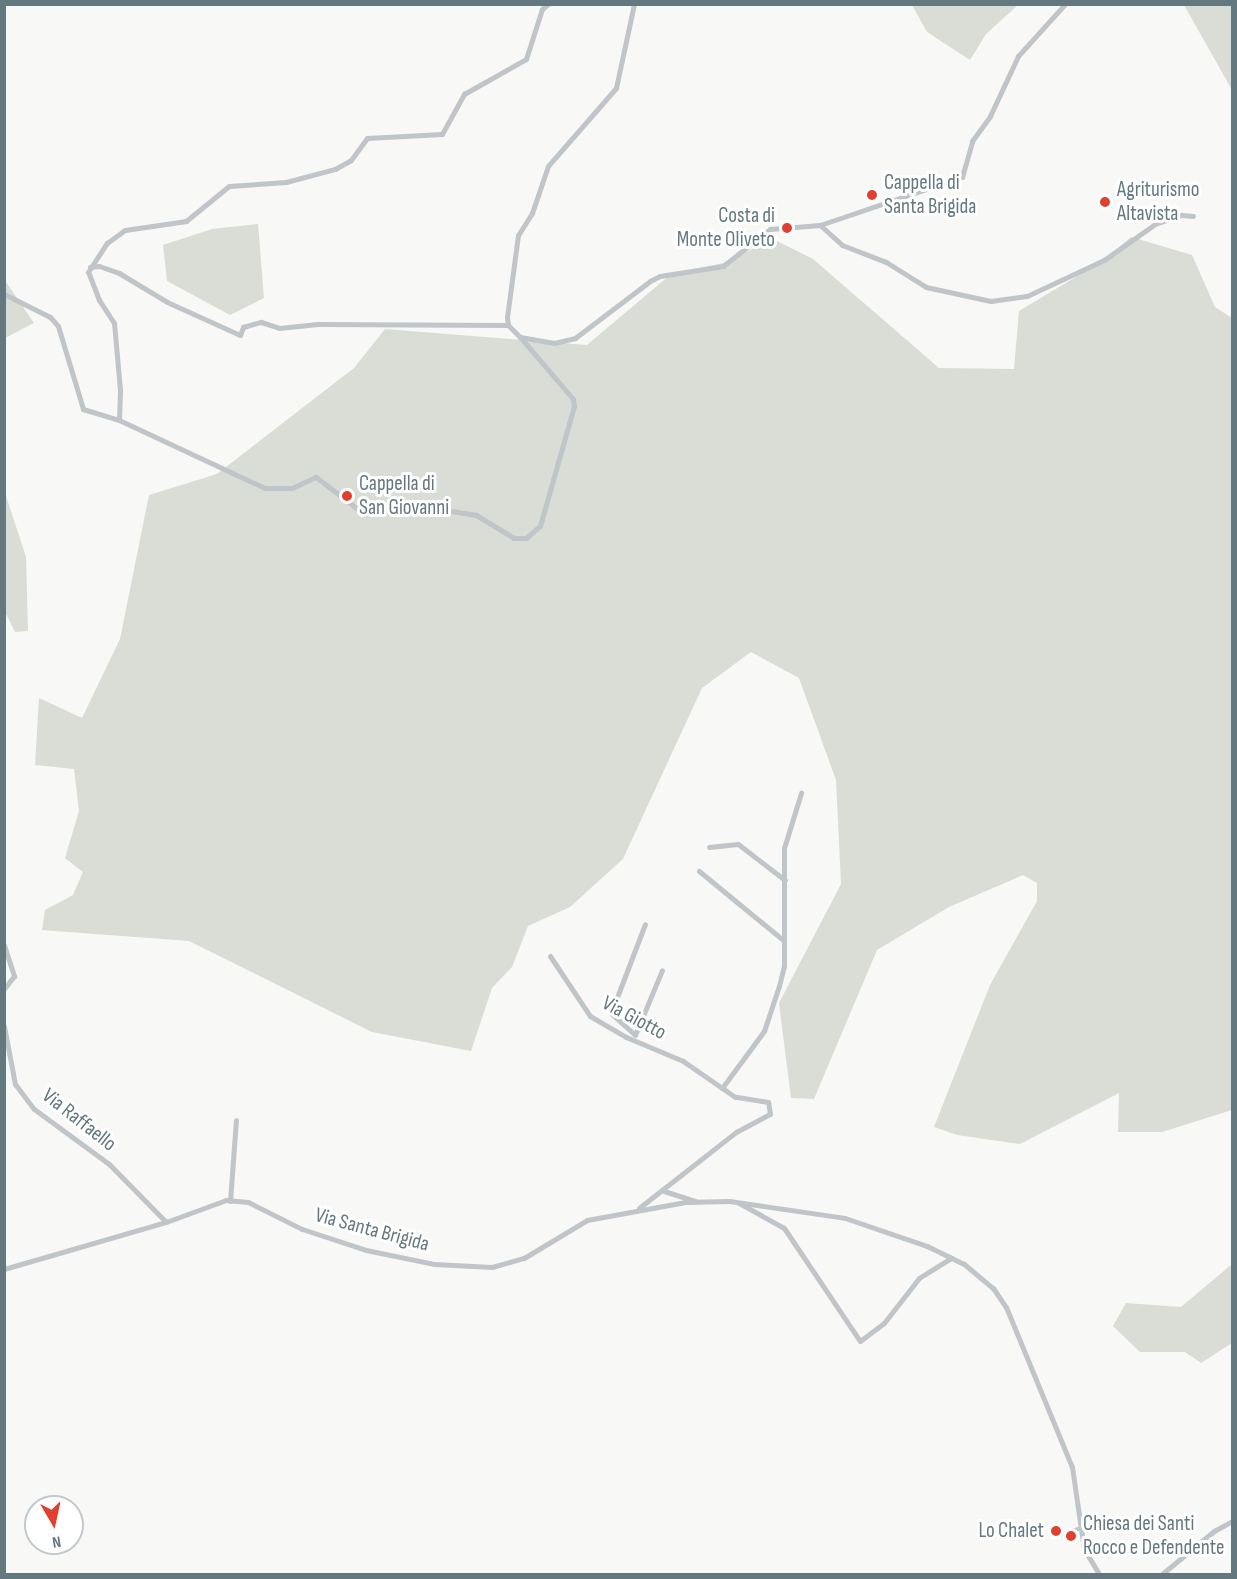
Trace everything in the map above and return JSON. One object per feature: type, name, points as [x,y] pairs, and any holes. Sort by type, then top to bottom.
[{"type":"street","points":[[119,420],[120,390],[114,323],[90,284],[89,267],[116,234],[186,221],[229,186],[280,182],[327,172],[351,160],[368,138],[374,136],[442,135],[471,87],[526,59],[542,9],[548,4]]},
{"type":"street","points":[[508,326],[518,235],[532,213],[548,166],[616,88],[634,4]]},
{"type":"street","points":[[520,337],[554,343],[575,338],[660,276],[723,266],[770,230],[820,225],[962,177],[972,141],[990,116],[1018,56],[1065,4]]},
{"type":"street","points":[[820,225],[842,245],[886,262],[926,287],[991,301],[1027,296],[1104,260],[1155,224],[1181,215],[1192,216]]},
{"type":"street","points":[[4,294],[50,317],[58,326],[84,409],[119,420],[265,488],[292,488],[316,477],[364,514],[432,508],[465,513],[476,515],[514,538],[526,538],[540,526],[574,406],[573,399],[508,326],[318,324],[279,328],[261,322],[243,327],[240,335],[167,302],[119,273],[99,266],[89,267]]},
{"type":"street","points":[[722,1088],[764,1031],[784,966],[784,848],[801,793]]},
{"type":"street","points":[[708,847],[738,844],[785,880]]},
{"type":"street","points":[[699,871],[783,940]]},
{"type":"street","points":[[637,1042],[634,1034],[611,1013],[645,924]]},
{"type":"street","points":[[4,945],[14,976],[4,989]]},
{"type":"street","name":"Via Giotto","points":[[550,956],[590,1016],[637,1042],[683,1061],[735,1096],[768,1102],[770,1114],[736,1132],[664,1191]]},
{"type":"street","points":[[634,1034],[662,970]]},
{"type":"street","name":"Via Raffaello","points":[[4,1026],[15,1084],[34,1109],[109,1164],[166,1222]]},
{"type":"street","points":[[4,1269],[230,1201],[237,1120]]},
{"type":"street","points":[[638,1209],[664,1191],[696,1202]]},
{"type":"street","name":"Via Santa Brigida","points":[[230,1201],[248,1202],[302,1229],[366,1250],[434,1263],[492,1267],[524,1258],[587,1221],[638,1209],[696,1202],[736,1202],[845,1218],[951,1258]]},
{"type":"street","name":"Via Santa Brigida","points":[[736,1202],[784,1228],[860,1341],[884,1323],[920,1278],[951,1258]]},
{"type":"street","points":[[951,1258],[984,1279],[1006,1307],[1072,1467],[1086,1554],[1100,1575]]},
{"type":"street","points":[[1162,1575],[1214,1532],[1233,1521]]},
{"type":"street","points":[[1060,1535],[1081,1528]]},
{"type":"shaded area","points":[[912,5],[1018,5],[986,34],[970,60],[927,32]]},
{"type":"shaded area","points":[[1184,5],[1232,5],[1232,90]]},
{"type":"shaded area","points":[[258,224],[264,298],[230,315],[167,281],[163,245],[212,229]]},
{"type":"shaded area","points":[[1131,237],[1192,255],[1215,307],[1232,318],[1232,1110],[1162,1132],[1118,1132],[1119,1093],[1020,1144],[957,1135],[934,1127],[990,985],[1037,901],[1037,883],[1023,875],[949,907],[877,950],[814,1099],[791,1098],[779,1003],[841,884],[836,780],[799,678],[751,652],[702,688],[623,859],[570,907],[528,926],[512,967],[492,988],[471,1051],[372,1032],[189,941],[42,930],[45,910],[73,895],[83,872],[65,858],[79,811],[74,769],[35,765],[39,698],[82,718],[120,639],[149,495],[217,474],[354,368],[385,329],[587,345],[670,275],[723,263],[773,239],[813,259],[939,368],[1014,369],[1019,311],[1104,260]]},
{"type":"shaded area","points":[[4,279],[34,323],[5,338],[4,338]]},
{"type":"shaded area","points":[[5,493],[26,557],[28,631],[15,632],[5,612]]},
{"type":"shaded area","points":[[1232,1264],[1232,1343],[1201,1363],[1185,1352],[1140,1352],[1113,1326],[1126,1303],[1181,1307]]},
{"type":"place","name":"Cappella di Santa Brigida","points":[[872,195]]},
{"type":"place","name":"Agriturismo Altavista","points":[[1105,202]]},
{"type":"place","name":"Costa di Monte Oliveto","points":[[787,228]]},
{"type":"place","name":"Cappella di San Giovanni","points":[[347,496]]},
{"type":"place","name":"Lo Chalet","points":[[1056,1531]]},
{"type":"place","name":"Chiesa dei Santi Rocco e Defendente","points":[[1071,1536]]}]
